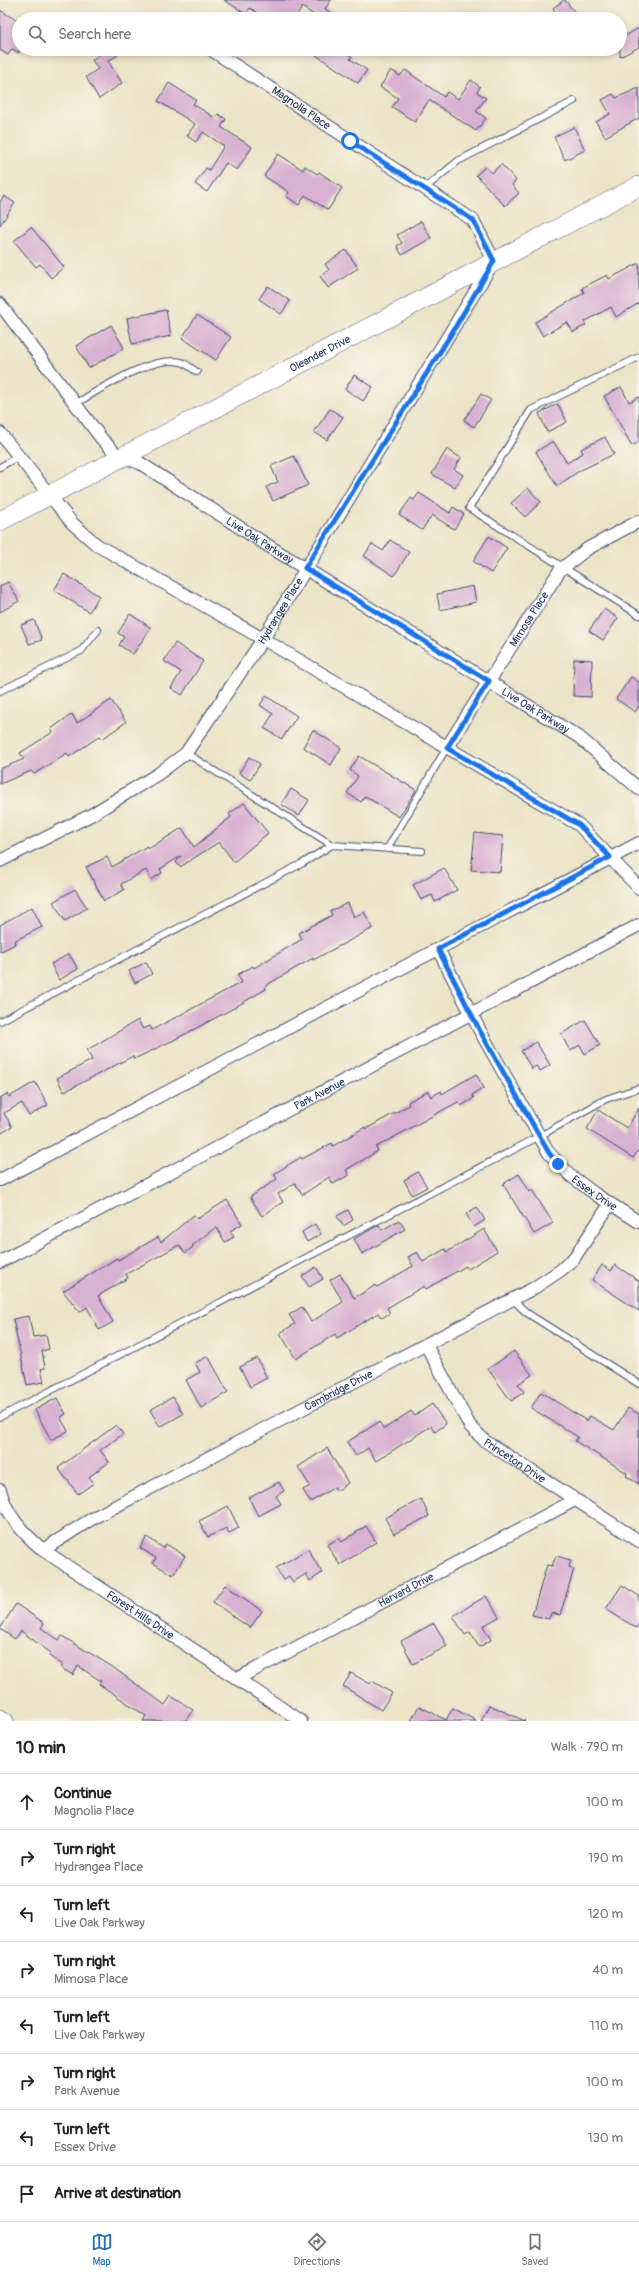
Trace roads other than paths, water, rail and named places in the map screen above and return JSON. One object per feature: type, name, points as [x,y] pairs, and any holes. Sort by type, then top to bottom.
[{"type":"main road","name":"Oleander Drive","points":[[0,521],[639,186]]},
{"type":"main road","points":[[0,1718],[5,1721]]},
{"type":"street","name":"Magnolia Place","points":[[221,56],[473,220],[494,261]]},
{"type":"street","name":"Hydrangea Place","points":[[0,861],[91,815],[158,774],[186,753],[263,639],[305,568],[453,331],[494,261]]},
{"type":"street","name":"Live Oak Parkway","points":[[0,304],[101,438],[117,455],[140,463],[305,568],[579,737],[639,788]]},
{"type":"street","points":[[0,433],[72,523],[97,545],[263,639],[579,825],[639,888]]},
{"type":"street","name":"Mimosa Place","points":[[447,748],[562,568],[587,548],[639,521]]},
{"type":"street","points":[[0,1180],[639,843]]},
{"type":"street","name":"Park Avenue","points":[[0,1262],[639,926]]},
{"type":"street","name":"Essex Drive","points":[[438,949],[471,1014],[549,1153],[571,1176],[610,1204],[639,1222]]},
{"type":"street","name":"Cambridge Drive","points":[[43,1550],[93,1518],[513,1300],[568,1265],[581,1249],[610,1204]]},
{"type":"street","name":"Princeton Drive","points":[[426,1345],[457,1403],[476,1432],[485,1441],[639,1541]]},
{"type":"street","name":"Forest Hills Drive","points":[[0,1490],[5,1506],[16,1524],[43,1550],[301,1721]]},
{"type":"street","name":"Harvard Drive","points":[[237,1679],[575,1500]]},
{"type":"lane","points":[[424,189],[458,161],[574,101]]},
{"type":"lane","points":[[639,357],[531,410],[469,508],[562,568],[639,615]]},
{"type":"lane","points":[[75,404],[129,375],[161,362],[182,362],[197,372]]},
{"type":"lane","points":[[0,467],[19,456]]},
{"type":"lane","points":[[0,691],[81,651],[98,630]]},
{"type":"lane","points":[[387,848],[447,748]]},
{"type":"lane","points":[[186,753],[332,845],[422,851]]},
{"type":"lane","points":[[0,1021],[303,863],[332,845]]},
{"type":"lane","points":[[0,1417],[540,1136],[606,1099],[639,1088]]},
{"type":"lane","points":[[513,1300],[527,1313],[639,1384]]}]
